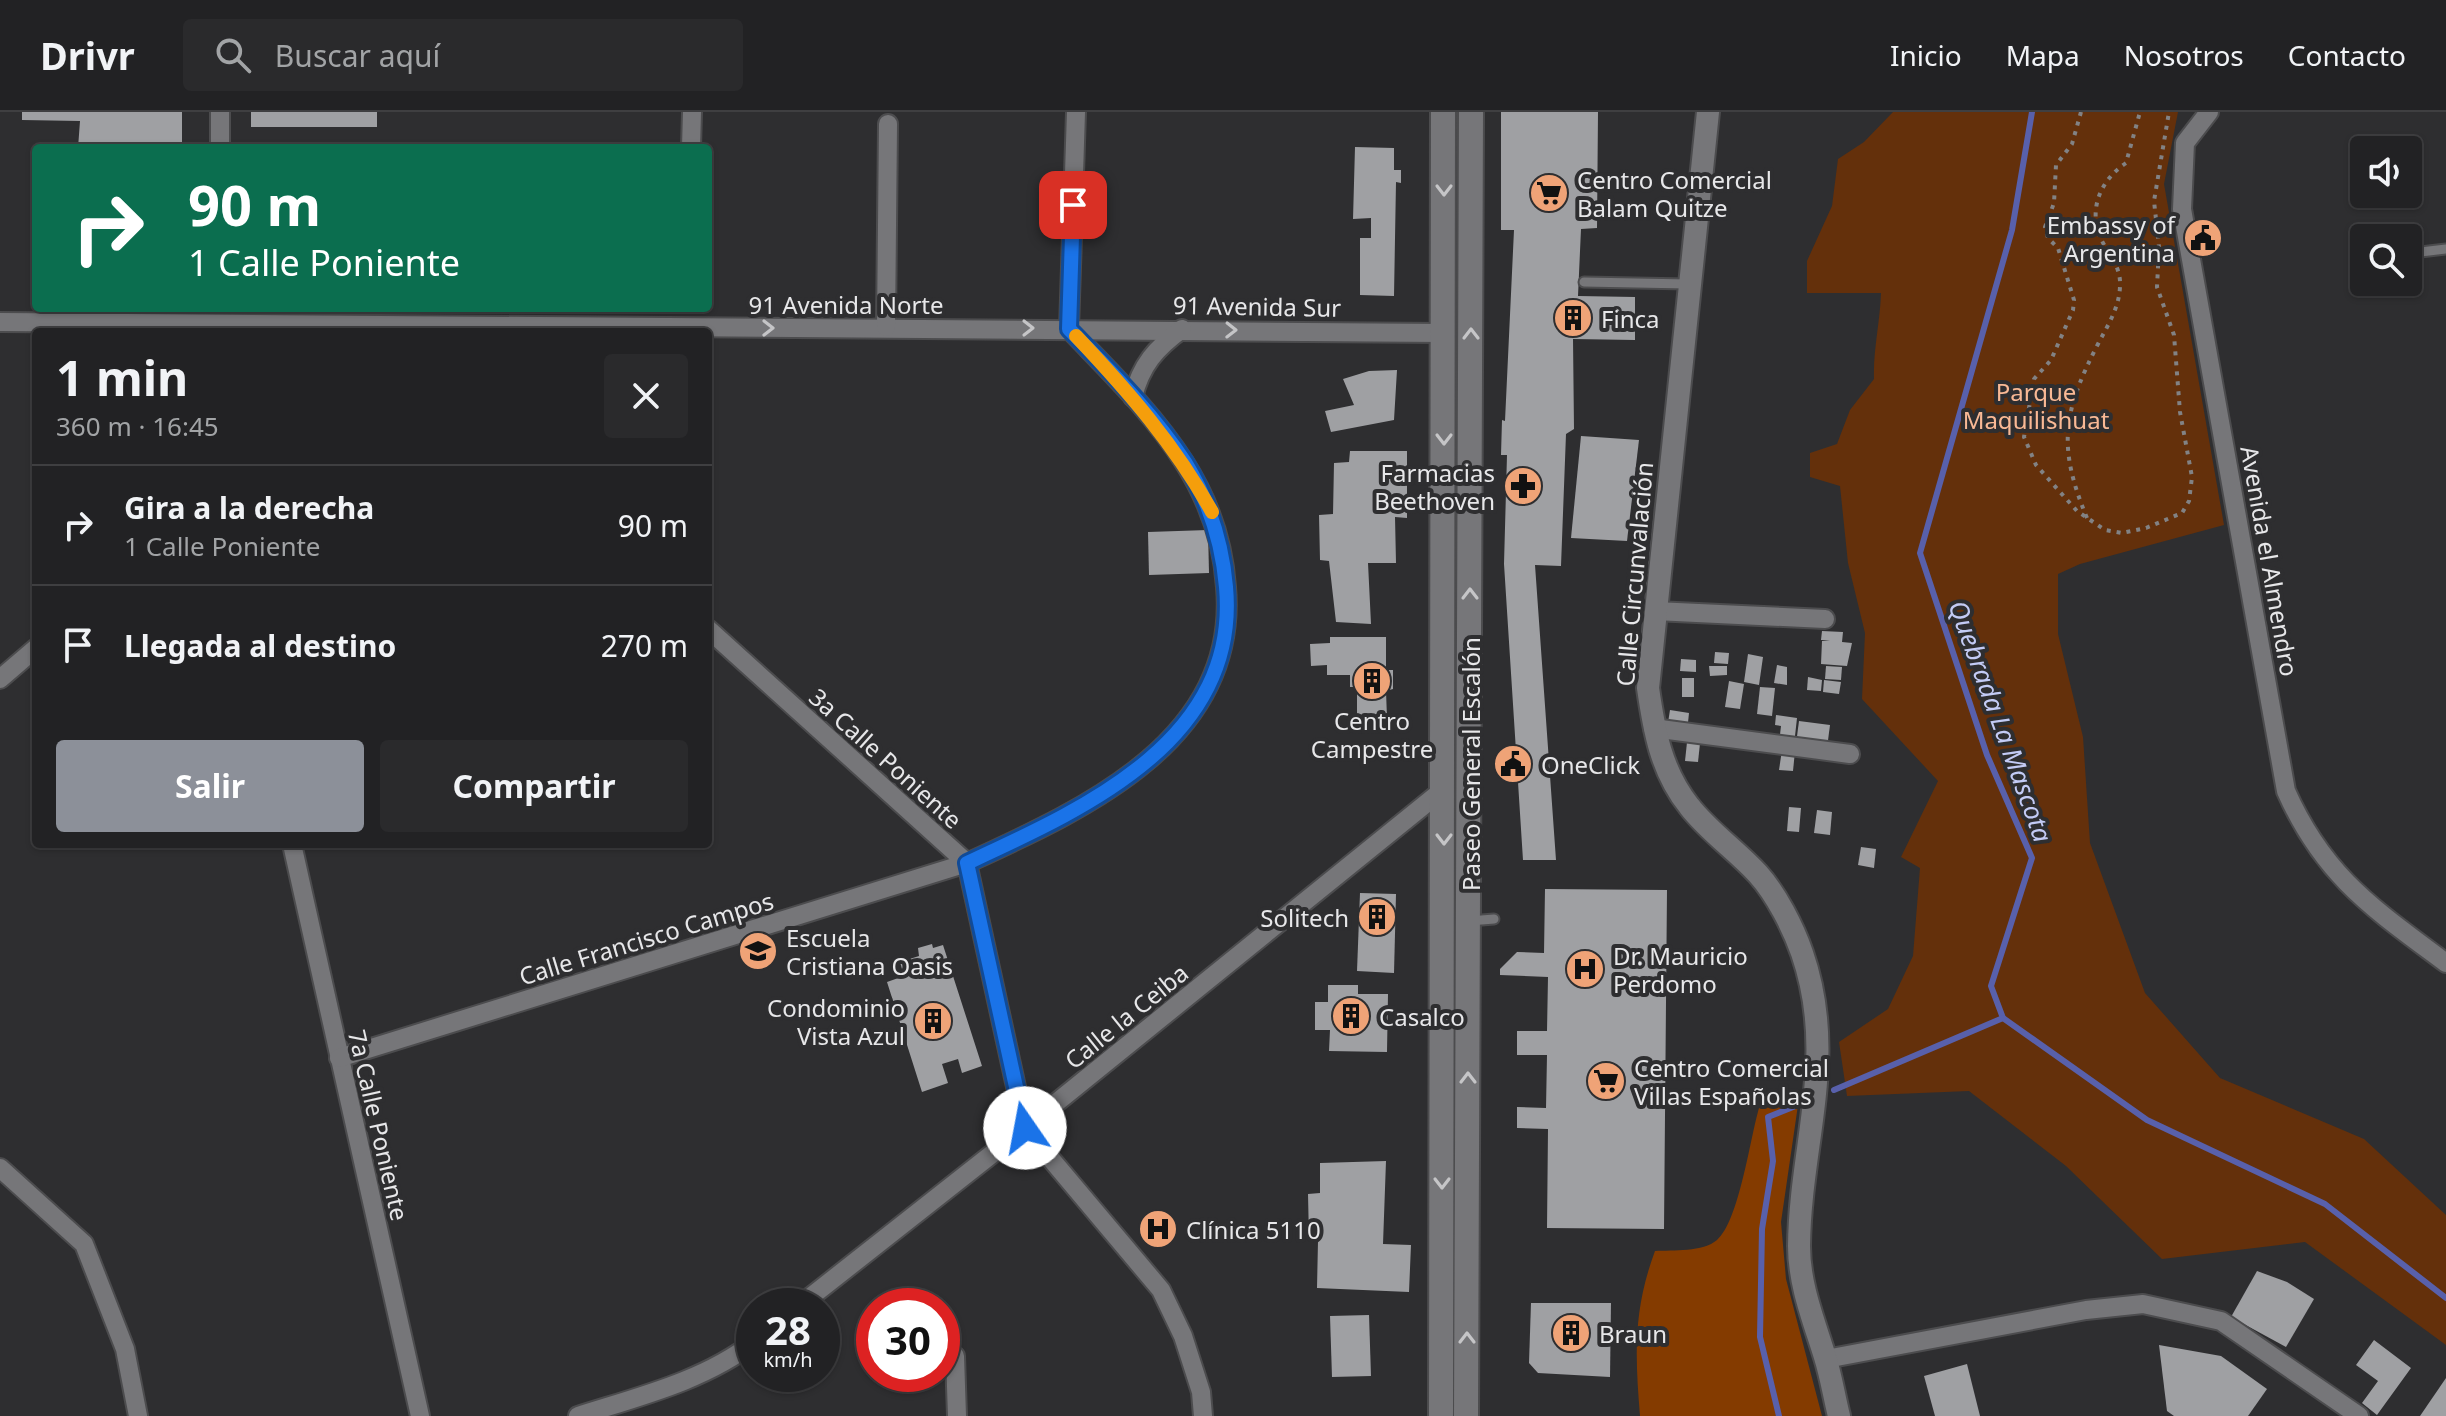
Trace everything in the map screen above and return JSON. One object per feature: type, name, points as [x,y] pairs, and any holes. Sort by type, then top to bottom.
[{"type":"main road","name":"Paseo General Escalón","points":[[1441,1416],[1443,112]]},
{"type":"main road","name":"Paseo General Escalón","points":[[1466,1416],[1471,112]]},
{"type":"street","points":[[220,112],[220,144]]},
{"type":"street","points":[[691,144],[692,112]]},
{"type":"street","points":[[1069,329],[1076,112]]},
{"type":"street","name":"Calle Circunvalación","points":[[1708,112],[1648,688],[1653,728],[1662,759],[1676,786],[1689,807],[1760,876],[1783,913],[1805,966],[1813,996],[1818,1048],[1816,1109],[1802,1178],[1799,1249],[1806,1300],[1826,1359],[1839,1416]]},
{"type":"street","name":"Avenida el Almendro","points":[[2209,112],[2185,143],[2182,209],[2286,791],[2319,854],[2367,904],[2446,963]]},
{"type":"street","points":[[886,327],[888,124]]},
{"type":"street","name":"91 Avenida Norte","points":[[0,322],[572,328]]},
{"type":"street","name":"91 Avenida Norte","points":[[712,330],[1069,329]]},
{"type":"street","name":"91 Avenida Sur","points":[[1069,329],[1444,333]]},
{"type":"street","name":"Calle Francisco Campos","points":[[339,1058],[967,863],[1110,790],[1164,746],[1197,709],[1218,669],[1229,622],[1225,566],[1213,513],[1184,460],[1133,397],[1069,329]]},
{"type":"street","points":[[1133,397],[1138,375],[1149,357],[1182,329]]},
{"type":"street","points":[[1655,611],[1825,619]]},
{"type":"street","name":"3a Calle Poniente","points":[[712,633],[967,863],[1025,1128],[1161,1290],[1183,1336],[1201,1392],[1203,1416]]},
{"type":"street","points":[[0,679],[32,651]]},
{"type":"street","points":[[1653,728],[1850,754]]},
{"type":"street","name":"Calle la Ceiba","points":[[822,1288],[1444,789]]},
{"type":"street","name":"7a Calle Poniente","points":[[293,848],[420,1416]]},
{"type":"street","points":[[0,1168],[84,1244],[125,1349],[138,1416]]},
{"type":"street","points":[[1826,1359],[2086,1310],[2143,1304],[2221,1321],[2347,1413]]},
{"type":"street","points":[[578,1416],[653,1392],[736,1356]]},
{"type":"street","points":[[956,1392],[957,1416]]},
{"type":"lane","points":[[2422,252],[2446,249]]},
{"type":"lane","points":[[1584,282],[1688,284]]},
{"type":"lane","points":[[1469,921],[1494,919]]},
{"type":"path","points":[[2081,112],[2072,144],[2056,165],[2054,203],[2045,227],[2048,238],[2058,248],[2074,300],[2073,310],[2051,360],[2034,379],[2024,437],[2036,465],[2088,520],[2105,530],[2122,533],[2172,520],[2189,501],[2192,477],[2180,412],[2177,350],[2157,287],[2159,247],[2154,201],[2169,112]]},
{"type":"path","points":[[2088,520],[2077,494],[2066,450],[2066,429],[2078,385],[2118,305],[2118,269],[2100,235],[2096,212],[2108,175],[2126,163],[2140,112]]},
{"type":"green space","name":"Parque Maquilishuat","points":[[1893,112],[2178,112],[2164,184],[2224,525],[2080,564],[2058,574],[2058,634],[2083,737],[2090,843],[2145,993],[2220,1078],[2364,1139],[2446,1215],[2446,1345],[2305,1242],[2162,1259],[2066,1166],[1969,1091],[1847,1096],[1839,1042],[1888,1009],[1913,956],[1920,868],[1901,857],[1938,781],[1862,699],[1865,633],[1848,563],[1840,486],[1810,477],[1810,453],[1837,444],[1850,410],[1874,379],[1881,293],[1807,293],[1807,261],[1832,206],[1838,159],[1864,142]]},
{"type":"shaded area","points":[[1798,1105],[1781,1222],[1786,1279],[1822,1416],[1640,1416],[1637,1333],[1643,1293],[1655,1251],[1696,1248],[1717,1240],[1732,1216],[1738,1198],[1759,1108]]},
{"type":"building","points":[[22,112],[182,112],[182,144],[78,144],[80,121],[22,120]]},
{"type":"building","points":[[251,112],[377,112],[377,127],[251,127]]},
{"type":"building","points":[[1501,112],[1598,112],[1597,228],[1581,229],[1578,296],[1635,297],[1635,340],[1573,339],[1574,429],[1566,434],[1561,566],[1535,565],[1556,860],[1523,860],[1504,564],[1507,455],[1501,455],[1502,420],[1505,421],[1514,230],[1501,230]]},
{"type":"building","points":[[1355,147],[1394,148],[1394,170],[1401,170],[1401,183],[1396,182],[1394,296],[1360,295],[1360,238],[1371,238],[1371,218],[1353,219]]},
{"type":"building","points":[[1397,370],[1394,420],[1331,432],[1325,411],[1354,405],[1343,379],[1369,371]]},
{"type":"building","points":[[1581,436],[1639,440],[1627,541],[1571,538]]},
{"type":"building","points":[[1350,451],[1407,451],[1407,518],[1395,517],[1396,563],[1368,563],[1371,624],[1336,622],[1329,561],[1320,560],[1319,515],[1333,514],[1334,463],[1349,462]]},
{"type":"building","points":[[1208,530],[1209,573],[1149,575],[1148,532]]},
{"type":"building","points":[[1822,631],[1843,632],[1842,642],[1852,643],[1847,666],[1821,664],[1822,641],[1830,640],[1821,640]]},
{"type":"building","name":"Centro Campestre","points":[[1330,637],[1386,637],[1386,670],[1393,670],[1393,689],[1386,691],[1387,718],[1357,719],[1357,687],[1350,687],[1350,675],[1327,675],[1327,665],[1311,666],[1310,644],[1330,643]]},
{"type":"building","points":[[1715,652],[1729,653],[1728,664],[1714,663]]},
{"type":"building","points":[[1748,654],[1763,657],[1759,685],[1744,682]]},
{"type":"building","points":[[1681,659],[1696,660],[1696,672],[1680,671]]},
{"type":"building","points":[[1777,665],[1787,667],[1787,685],[1774,683]]},
{"type":"building","points":[[1709,666],[1727,666],[1727,675],[1710,676]]},
{"type":"building","points":[[1826,666],[1842,667],[1841,680],[1825,679]]},
{"type":"building","points":[[1808,677],[1822,680],[1821,691],[1807,690]]},
{"type":"building","points":[[1682,678],[1694,678],[1694,697],[1682,697]]},
{"type":"building","points":[[1824,680],[1841,682],[1839,694],[1823,692]]},
{"type":"building","points":[[1729,681],[1744,684],[1740,709],[1725,707]]},
{"type":"building","points":[[1760,687],[1775,688],[1772,716],[1757,714]]},
{"type":"building","points":[[1670,710],[1689,713],[1687,732],[1667,729]]},
{"type":"building","points":[[1776,715],[1797,718],[1794,745],[1779,743],[1781,726],[1775,725]]},
{"type":"building","points":[[1799,721],[1830,725],[1827,748],[1796,744]]},
{"type":"building","points":[[1688,733],[1701,734],[1698,762],[1685,761]]},
{"type":"building","points":[[1782,750],[1795,751],[1793,771],[1779,770]]},
{"type":"building","points":[[1789,807],[1801,808],[1799,832],[1787,831]]},
{"type":"building","points":[[1817,810],[1832,812],[1830,835],[1814,833]]},
{"type":"building","points":[[1861,847],[1876,849],[1874,868],[1858,865]]},
{"type":"building","name":"Centro Comercial Villas Españolas","points":[[1545,889],[1667,890],[1664,1229],[1547,1228],[1548,1129],[1517,1128],[1517,1107],[1546,1108],[1547,1055],[1517,1055],[1517,1031],[1547,1031],[1548,977],[1500,975],[1500,969],[1517,952],[1544,953]]},
{"type":"building","points":[[1360,893],[1396,894],[1394,973],[1357,971]]},
{"type":"building","name":"Condominio Vista Azul","points":[[932,944],[933,948],[943,945],[982,1066],[962,1073],[958,1059],[942,1064],[948,1083],[922,1092],[887,982],[904,976],[900,962],[919,956],[918,948]]},
{"type":"building","name":"Casalco","points":[[1328,985],[1358,985],[1358,994],[1388,994],[1387,1052],[1329,1051],[1330,1030],[1315,1030],[1315,1002],[1328,1002]]},
{"type":"building","points":[[1386,1161],[1383,1244],[1411,1245],[1409,1292],[1317,1288],[1318,1241],[1309,1239],[1308,1194],[1320,1193],[1320,1163]]},
{"type":"building","points":[[2257,1271],[2287,1282],[2314,1299],[2286,1347],[2231,1317]]},
{"type":"building","name":"Braun","points":[[1531,1303],[1611,1303],[1610,1377],[1538,1373],[1529,1363]]},
{"type":"building","points":[[1369,1315],[1371,1376],[1332,1377],[1330,1316]]},
{"type":"building","points":[[2374,1340],[2411,1368],[2377,1415],[2362,1403],[2378,1381],[2356,1365]]},
{"type":"building","points":[[2159,1345],[2221,1356],[2267,1389],[2248,1416],[2174,1416],[2167,1411]]},
{"type":"building","points":[[1967,1364],[1980,1416],[1935,1416],[1924,1376]]},
{"type":"building","points":[[2446,1378],[2446,1416],[2420,1416]]},
{"type":"waterway","name":"Quebrada La Mascota","points":[[2032,112],[2012,230],[1920,553],[1987,755],[2032,858],[1991,986],[2003,1018],[2147,1120],[2325,1204],[2446,1298]]},
{"type":"waterway","points":[[1834,1090],[2003,1018]]},
{"type":"waterway","points":[[1779,1416],[1760,1337],[1762,1229],[1773,1161],[1768,1117],[1798,1105]]},
{"type":"slow traffic","points":[[1076,336],[1133,397],[1184,460],[1212,512]]},
{"type":"place","name":"Centro Comercial Balam Quitze","points":[[1549,193]]},
{"type":"place","name":"Embassy of Argentina","points":[[2203,238]]},
{"type":"place","name":"Finca","points":[[1573,318]]},
{"type":"place","name":"Farmacias Beethoven","points":[[1523,486]]},
{"type":"place","name":"Centro Campestre","points":[[1372,681]]},
{"type":"place","name":"OneClick","points":[[1513,764]]},
{"type":"place","name":"Solitech","points":[[1377,917]]},
{"type":"place","name":"Escuela Cristiana Oasis","points":[[758,951]]},
{"type":"place","name":"Dr. Mauricio Perdomo","points":[[1585,969]]},
{"type":"place","name":"Casalco","points":[[1351,1016]]},
{"type":"place","name":"Condominio Vista Azul","points":[[933,1021]]},
{"type":"place","name":"Centro Comercial Villas Españolas","points":[[1606,1081]]},
{"type":"place","name":"Clínica 5110","points":[[1158,1229]]},
{"type":"place","name":"Braun","points":[[1571,1333]]},
{"type":"route","points":[[1025,1128],[967,863],[1024,837],[1110,790],[1164,746],[1197,709],[1218,669],[1229,622],[1225,566],[1213,513],[1184,460],[1133,397],[1069,329],[1073,205]]}]
